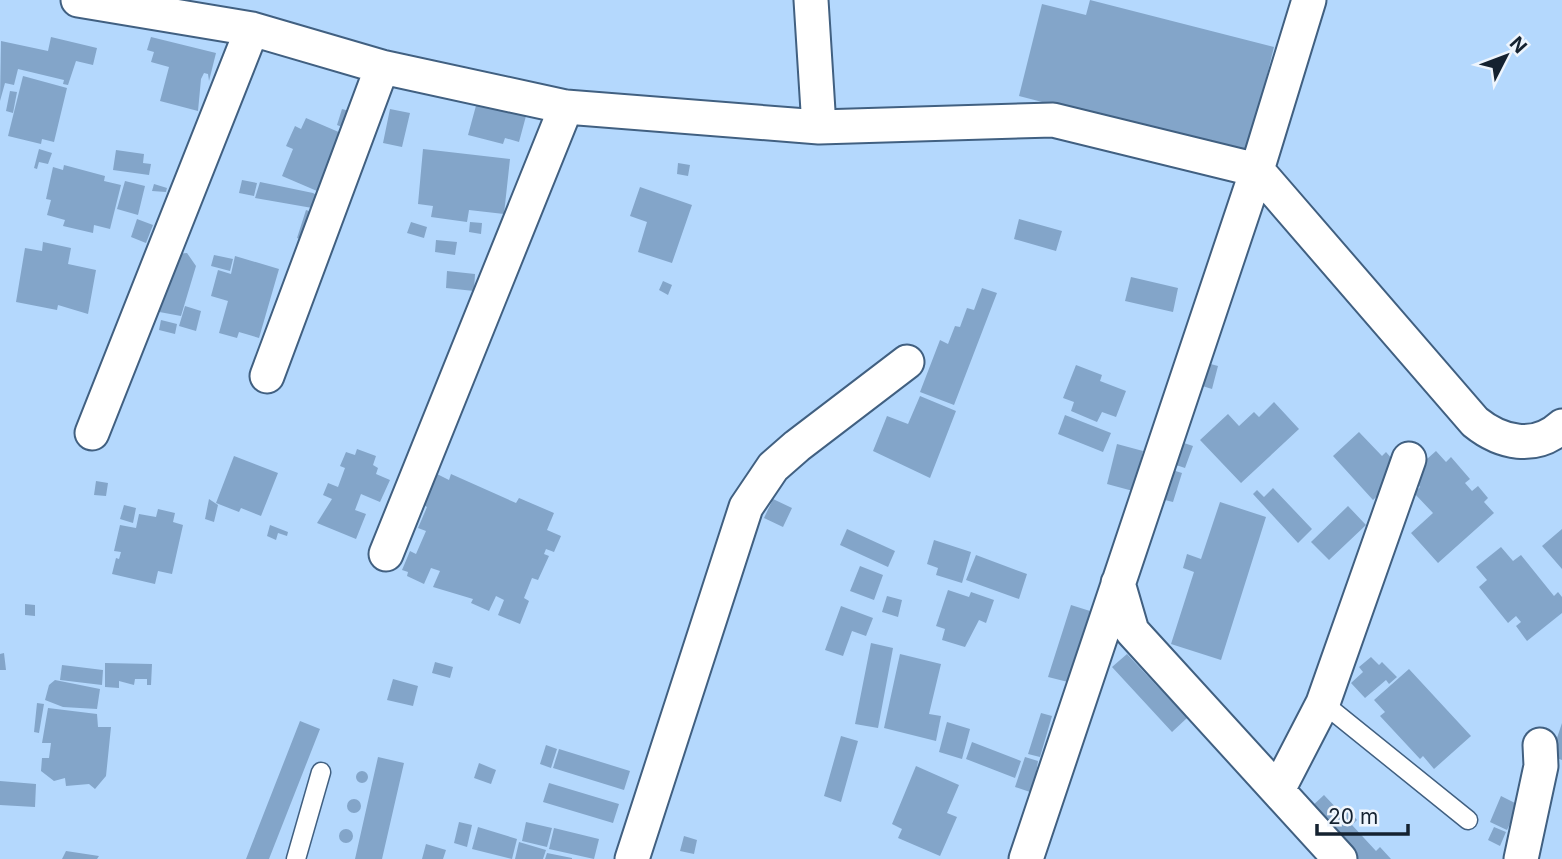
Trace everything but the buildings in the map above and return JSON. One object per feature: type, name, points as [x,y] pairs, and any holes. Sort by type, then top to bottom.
[{"type":"street","points":[[78,0],[252,29],[382,67],[566,107],[819,127],[1053,120],[1257,170],[1475,422],[1489,434],[1532,443],[1554,434],[1562,426]]},
{"type":"street","points":[[811,0],[819,127]]},
{"type":"street","points":[[1026,859],[1257,170],[1309,0]]},
{"type":"street","points":[[92,433],[252,29]]},
{"type":"street","points":[[267,376],[382,67]]},
{"type":"street","points":[[386,554],[566,107]]},
{"type":"street","points":[[632,859],[746,507],[781,460],[907,362]]},
{"type":"street","points":[[1278,790],[1323,704],[1409,459]]},
{"type":"street","points":[[1118,583],[1132,631],[1340,859]]},
{"type":"street","points":[[1521,859],[1541,766],[1540,745]]},
{"type":"lane","points":[[1323,704],[1468,820]]},
{"type":"lane","points":[[296,859],[321,772]]}]
